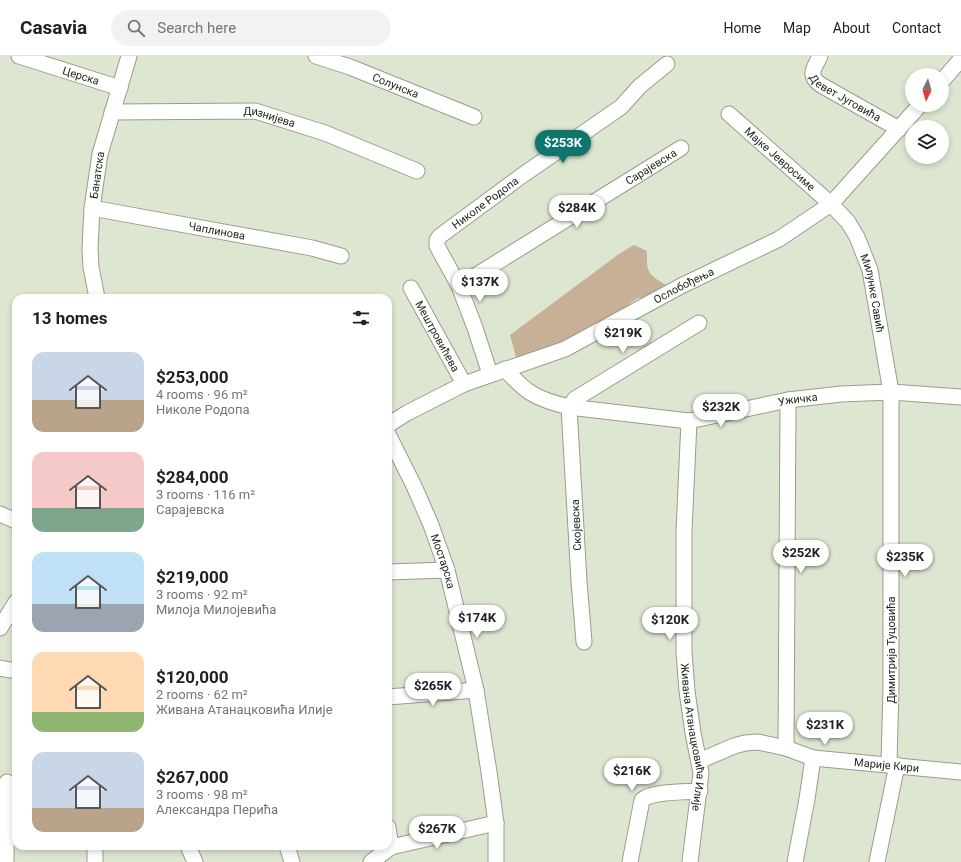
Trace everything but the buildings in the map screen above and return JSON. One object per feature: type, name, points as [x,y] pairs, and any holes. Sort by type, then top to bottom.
[{"type":"street","name":"Церска","points":[[19,56],[120,88]]},
{"type":"street","name":"Банатска","points":[[96,294],[91,267],[90,238],[92,208],[100,154],[129,56]]},
{"type":"street","name":"Солунска","points":[[316,56],[350,67],[474,117]]},
{"type":"street","name":"Девет Југовића","points":[[820,56],[813,72],[814,80],[826,89],[899,129]]},
{"type":"street","points":[[949,73],[961,59]]},
{"type":"street","name":"Николе Родопа","points":[[458,286],[437,246],[437,240],[440,236],[621,107],[640,86],[667,64]]},
{"type":"street","name":"Дизнијева","points":[[112,112],[255,111],[325,133],[417,172]]},
{"type":"street","name":"Ослобођења","points":[[392,424],[407,413],[464,384],[505,369],[551,355],[584,340],[681,286],[779,239],[831,204],[914,112]]},
{"type":"street","name":"Мајке Јевросиме","points":[[729,114],[831,204]]},
{"type":"street","name":"Сарајевска","points":[[458,286],[681,148]]},
{"type":"street","name":"Милунке Савић","points":[[831,204],[848,222],[857,237],[870,270],[891,392]]},
{"type":"street","name":"Чаплинова","points":[[92,208],[312,248],[341,256]]},
{"type":"street","points":[[458,286],[475,328],[490,374]]},
{"type":"street","name":"Мештровићева","points":[[411,288],[464,384]]},
{"type":"street","points":[[569,407],[575,399],[699,323]]},
{"type":"street","name":"Ужичка","points":[[505,369],[518,384],[527,391],[545,400],[569,407],[689,421],[788,400],[841,394],[891,392],[961,397]]},
{"type":"street","name":"Димитрија Туцовића","points":[[877,862],[893,765],[891,392]]},
{"type":"street","points":[[786,748],[788,400]]},
{"type":"street","name":"Скојевска","points":[[569,407],[578,573],[584,642]]},
{"type":"street","name":"Живана Атанацковића Илије","points":[[689,421],[684,531],[684,652],[692,726],[701,773],[700,791],[690,862]]},
{"type":"street","name":"Мостарска","points":[[392,433],[447,570],[476,690],[496,823],[496,862]]},
{"type":"street","points":[[0,514],[12,518]]},
{"type":"street","points":[[392,572],[447,570]]},
{"type":"street","points":[[0,628],[12,608]]},
{"type":"street","points":[[0,668],[12,670]]},
{"type":"street","points":[[392,697],[476,690]]},
{"type":"street","name":"Марије Кири","points":[[699,760],[734,746],[758,742],[786,748],[813,758],[961,772]]},
{"type":"street","points":[[795,862],[813,758]]},
{"type":"street","points":[[6,862],[8,782]]},
{"type":"street","points":[[630,862],[642,800],[646,797],[663,794],[700,791]]},
{"type":"street","points":[[392,847],[496,823]]},
{"type":"street","points":[[95,850],[95,862]]},
{"type":"street","points":[[190,850],[195,862]]},
{"type":"street","points":[[288,850],[292,862]]},
{"type":"street","points":[[371,862],[387,850]]},
{"type":"shaded area","points":[[634,245],[647,251],[647,264],[650,273],[667,286],[646,298],[638,298],[630,303],[626,310],[572,339],[542,351],[516,357],[510,335],[619,254]]}]
